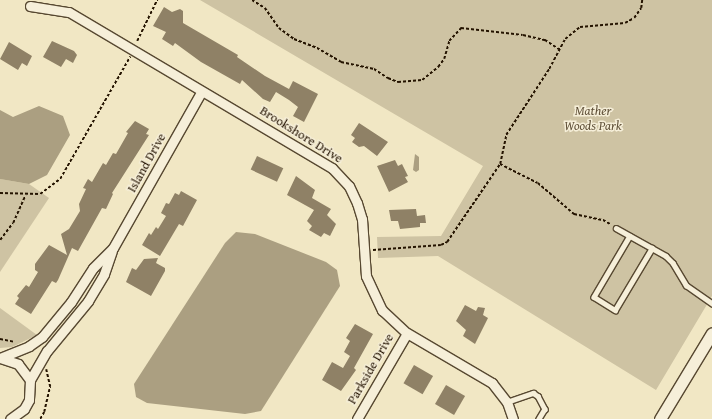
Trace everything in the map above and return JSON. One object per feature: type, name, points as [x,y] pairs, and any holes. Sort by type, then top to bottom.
[{"type":"street","name":"Brookshore Drive","points":[[30,6],[69,12],[325,163],[344,179],[360,211],[366,276],[372,293],[387,316],[407,333],[485,378],[497,387],[507,402],[513,419]]},
{"type":"street","name":"Island Drive","points":[[30,380],[47,351],[88,301],[104,274],[113,248],[202,91]]},
{"type":"street","name":"Island Drive","points":[[0,358],[29,346],[42,337],[71,302],[93,268],[113,248]]},
{"type":"street","name":"Parkside Drive","points":[[357,419],[407,333]]},
{"type":"street","points":[[660,419],[712,333]]},
{"type":"street","points":[[0,358],[18,364],[30,380],[30,395],[24,409],[25,419]]},
{"type":"street","points":[[10,419],[24,409]]},
{"type":"lane","points":[[616,228],[652,248],[673,263],[686,285],[712,302]]},
{"type":"lane","points":[[630,236],[594,297],[615,310],[652,248]]},
{"type":"lane","points":[[507,402],[533,393],[538,396],[544,409],[539,419]]},
{"type":"path","points":[[0,193],[25,196],[40,194],[60,179],[115,87],[157,0]]},
{"type":"path","points":[[252,0],[265,8],[279,28],[294,40],[317,48],[341,62],[374,69],[388,78],[398,82],[422,80],[438,67],[444,59],[449,41],[461,28],[523,35],[545,40],[559,49]]},
{"type":"path","points":[[369,250],[441,245],[447,242],[500,164],[506,135],[549,69],[559,49],[572,31],[580,27],[625,23],[634,18],[641,8],[642,0]]},
{"type":"path","points":[[500,164],[538,183],[574,214],[603,220],[616,228]]},
{"type":"path","points":[[0,240],[13,223],[25,196]]},
{"type":"path","points":[[0,339],[20,343]]},
{"type":"path","points":[[40,419],[44,412],[50,387],[45,366]]},
{"type":"green space","name":"Mather Woods Park","points":[[200,0],[712,0],[712,296],[656,390],[438,256],[378,258],[377,237],[441,236],[483,166]]},
{"type":"green space","points":[[0,179],[29,184],[49,198],[0,272]]},
{"type":"green space","points":[[0,308],[37,335],[12,347],[0,348]]},
{"type":"shaded area","points":[[39,106],[63,116],[70,135],[47,175],[29,184],[0,179],[0,110],[13,117]]},
{"type":"shaded area","points":[[415,154],[419,157],[419,170],[416,172],[413,170]]},
{"type":"shaded area","points":[[236,232],[255,234],[326,262],[337,270],[340,286],[261,411],[245,414],[147,403],[136,397],[134,384],[225,243]]},
{"type":"building","points":[[164,7],[172,12],[180,9],[183,11],[183,23],[238,55],[237,57],[265,76],[289,89],[293,81],[318,94],[304,122],[293,116],[298,107],[276,92],[270,102],[263,99],[242,80],[240,84],[201,62],[175,43],[173,46],[162,39],[166,32],[153,26]]},
{"type":"building","points":[[52,41],[74,51],[77,55],[73,63],[66,59],[61,67],[43,57]]},
{"type":"building","points":[[9,42],[32,56],[27,66],[22,63],[18,70],[0,59]]},
{"type":"building","points":[[135,121],[149,129],[146,134],[149,135],[112,193],[113,194],[106,209],[102,208],[78,251],[72,248],[58,280],[56,283],[52,281],[31,314],[15,304],[19,298],[17,296],[26,285],[29,287],[38,272],[35,270],[35,264],[49,245],[67,255],[61,234],[69,229],[80,211],[79,204],[86,189],[83,188],[88,179],[92,182],[103,163],[106,165],[113,153],[116,154],[128,133],[126,132]]},
{"type":"building","points":[[359,123],[388,142],[377,156],[364,146],[359,147],[352,142],[355,138],[351,135]]},
{"type":"building","points":[[257,156],[283,168],[277,182],[251,170]]},
{"type":"building","points":[[395,160],[398,166],[402,164],[408,176],[405,177],[408,182],[389,192],[377,166]]},
{"type":"building","points":[[296,176],[315,190],[312,198],[331,209],[327,215],[336,224],[330,236],[324,233],[321,237],[309,230],[312,226],[307,221],[314,210],[287,195]]},
{"type":"building","points":[[181,191],[197,200],[183,226],[179,224],[160,256],[142,245],[149,233],[151,235],[156,227],[158,229],[166,216],[161,213],[166,203],[169,204],[175,193],[179,195]]},
{"type":"building","points":[[416,209],[417,216],[425,215],[426,223],[420,223],[420,227],[400,229],[398,221],[391,221],[389,210]]},
{"type":"building","points":[[158,258],[156,263],[165,268],[165,271],[151,296],[126,282],[132,268],[136,270],[144,259]]},
{"type":"building","points":[[465,305],[476,311],[478,307],[485,308],[483,315],[488,318],[475,344],[463,336],[466,330],[456,321]]},
{"type":"building","points":[[355,324],[373,334],[354,368],[356,370],[341,391],[322,380],[332,362],[343,368],[350,356],[344,352],[350,341],[346,338]]},
{"type":"building","points":[[414,365],[433,376],[423,394],[404,383]]},
{"type":"building","points":[[446,385],[465,396],[454,415],[435,404]]}]
